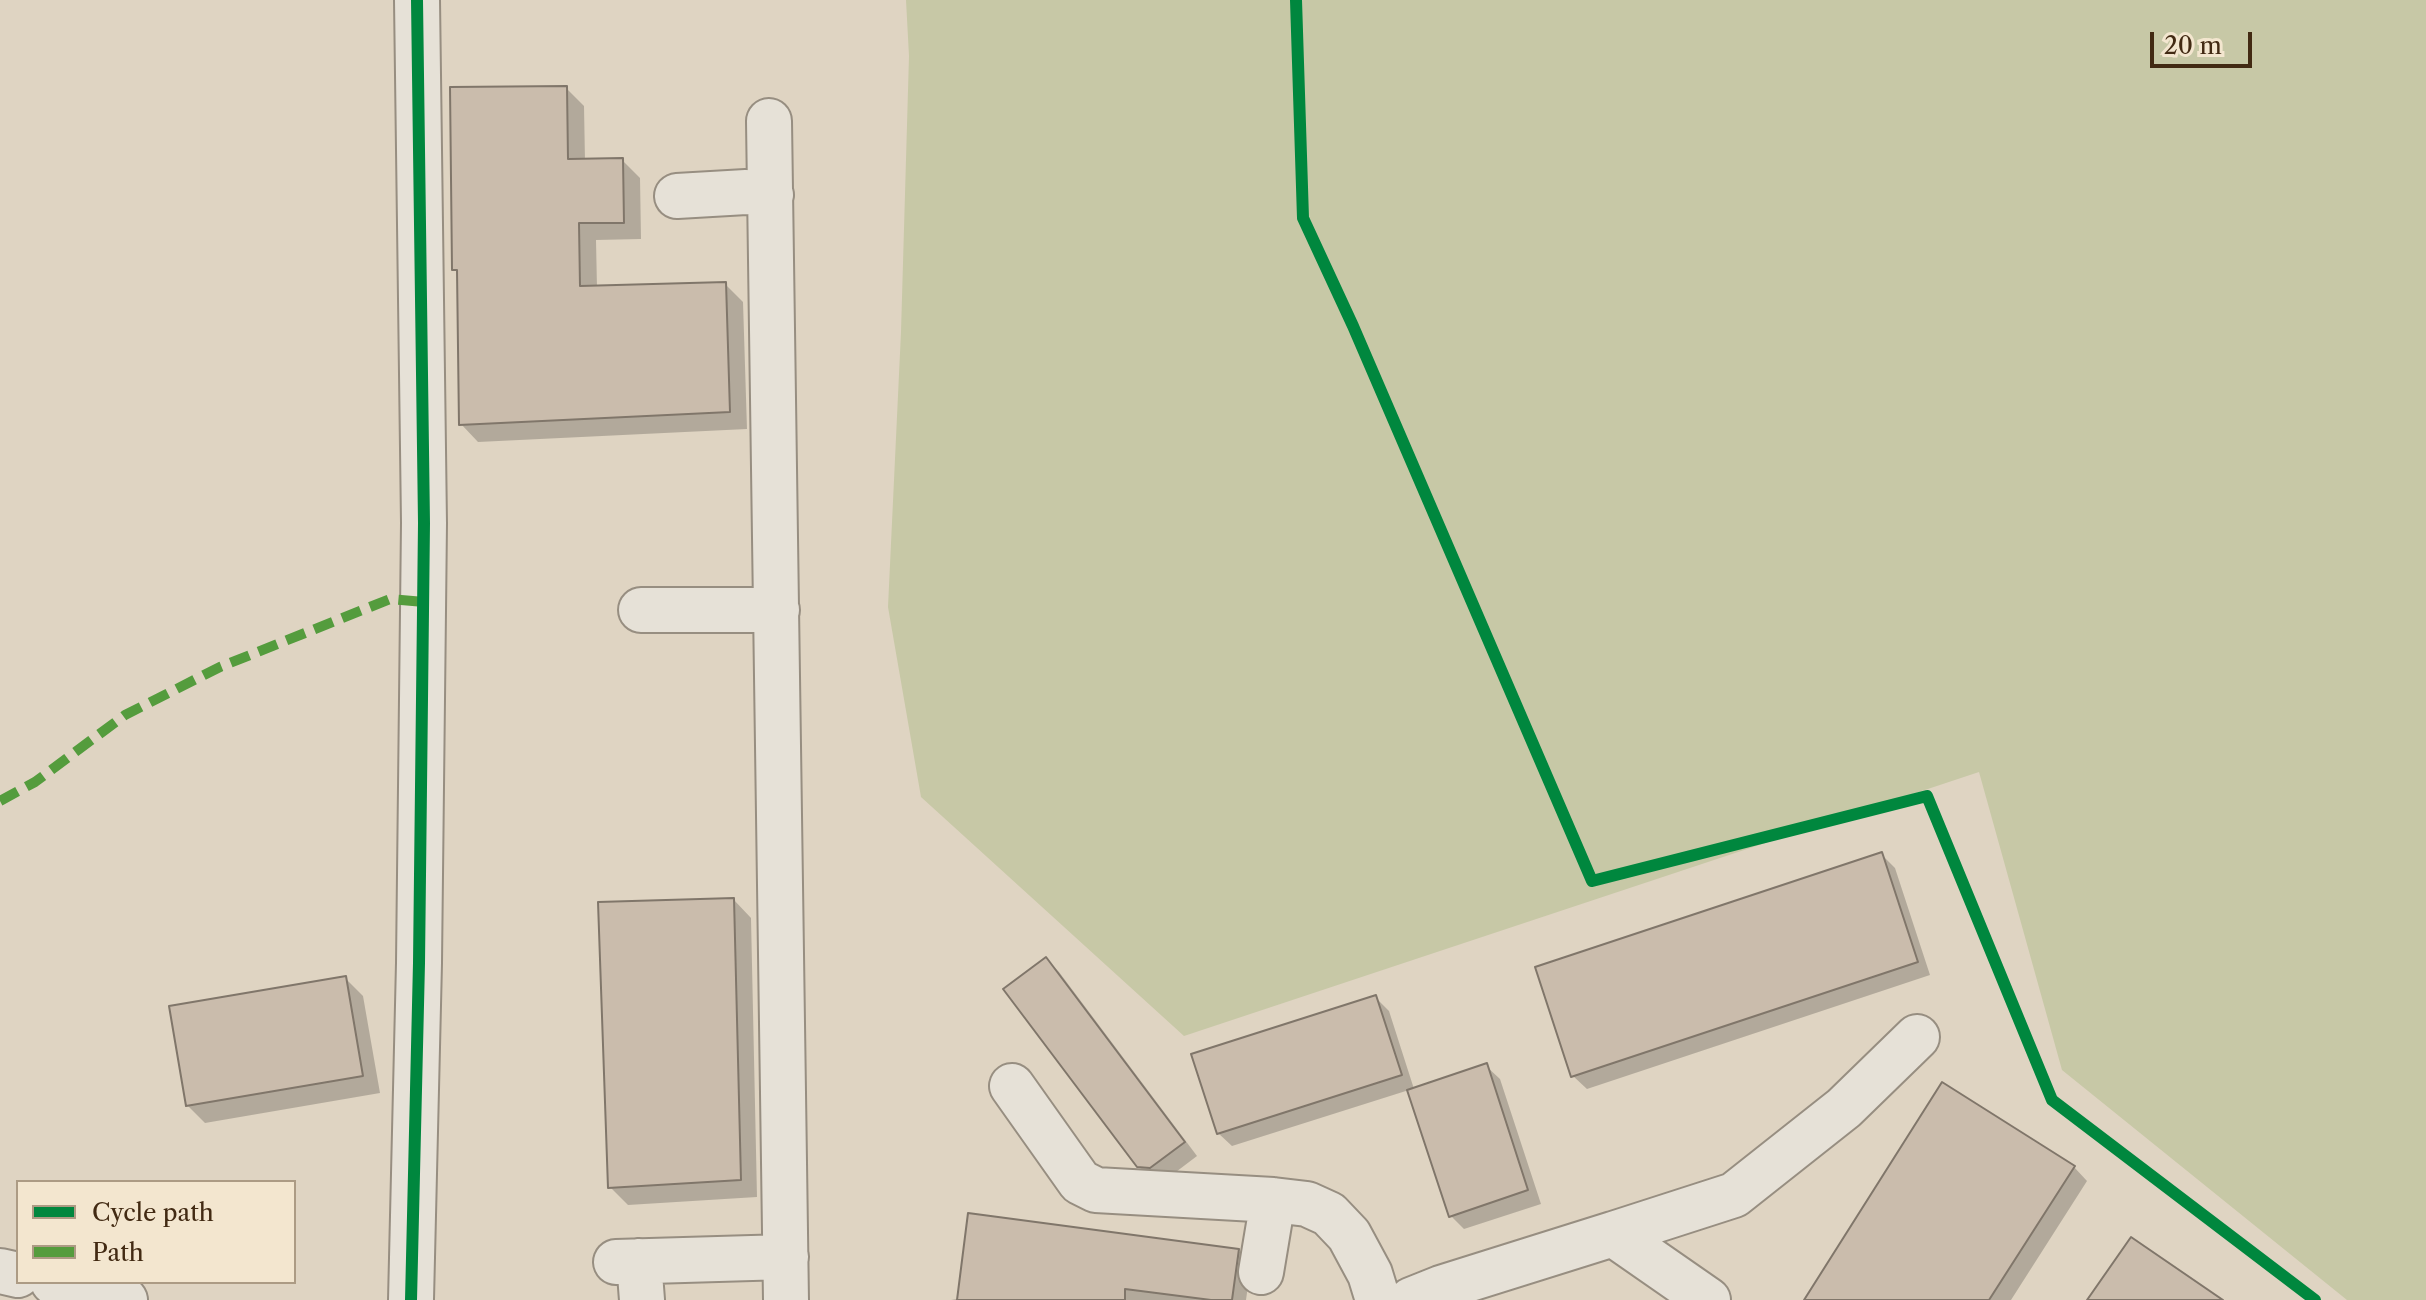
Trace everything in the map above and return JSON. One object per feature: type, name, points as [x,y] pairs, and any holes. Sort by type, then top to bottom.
[{"type":"street","points":[[411,1300],[424,523],[417,0]]},
{"type":"street","points":[[769,121],[786,1300]]},
{"type":"street","points":[[677,196],[746,192],[771,195]]},
{"type":"street","points":[[641,610],[777,610]]},
{"type":"street","points":[[1411,1300],[1734,1195],[1844,1108],[1917,1037]]},
{"type":"street","points":[[1012,1086],[1080,1182],[1096,1190],[1273,1200],[1307,1204],[1329,1214],[1349,1235],[1362,1256],[1378,1300]]},
{"type":"street","points":[[1261,1272],[1273,1200]]},
{"type":"street","points":[[1613,1234],[1708,1300]]},
{"type":"street","points":[[632,1274],[786,1257]]},
{"type":"street","points":[[61,1284],[125,1300]]},
{"type":"green space","points":[[906,0],[2426,0],[2426,1300],[2347,1300],[2062,1070],[1979,772],[1184,1036],[921,797],[888,607],[901,332],[909,56]]},
{"type":"building","points":[[567,86],[568,159],[623,158],[624,223],[579,223],[580,286],[726,282],[730,412],[459,425],[457,270],[452,270],[450,87]]},
{"type":"building","points":[[1882,852],[1918,962],[1571,1077],[1535,967]]},
{"type":"building","points":[[734,898],[741,1180],[608,1188],[598,902]]},
{"type":"building","points":[[1046,957],[1185,1142],[1150,1168],[1137,1167],[1003,989]]},
{"type":"building","points":[[346,976],[363,1076],[186,1106],[169,1006]]},
{"type":"building","points":[[1376,995],[1402,1075],[1217,1134],[1191,1054]]},
{"type":"building","points":[[1487,1063],[1528,1190],[1449,1217],[1407,1090]]},
{"type":"building","points":[[1942,1082],[2075,1166],[1989,1300],[1804,1300]]},
{"type":"building","points":[[968,1213],[1239,1249],[1232,1300],[1125,1289],[1125,1300],[957,1300]]},
{"type":"building","points":[[2131,1237],[2223,1300],[2087,1300]]},
{"type":"marked path","points":[[0,801],[35,782],[125,715],[220,667],[390,599],[423,602]]},
{"type":"cycle path","points":[[411,1300],[424,523],[417,0]]},
{"type":"cycle path","points":[[1296,0],[1303,218],[1353,326],[1592,881],[1927,796],[2052,1100],[2315,1300]]}]
